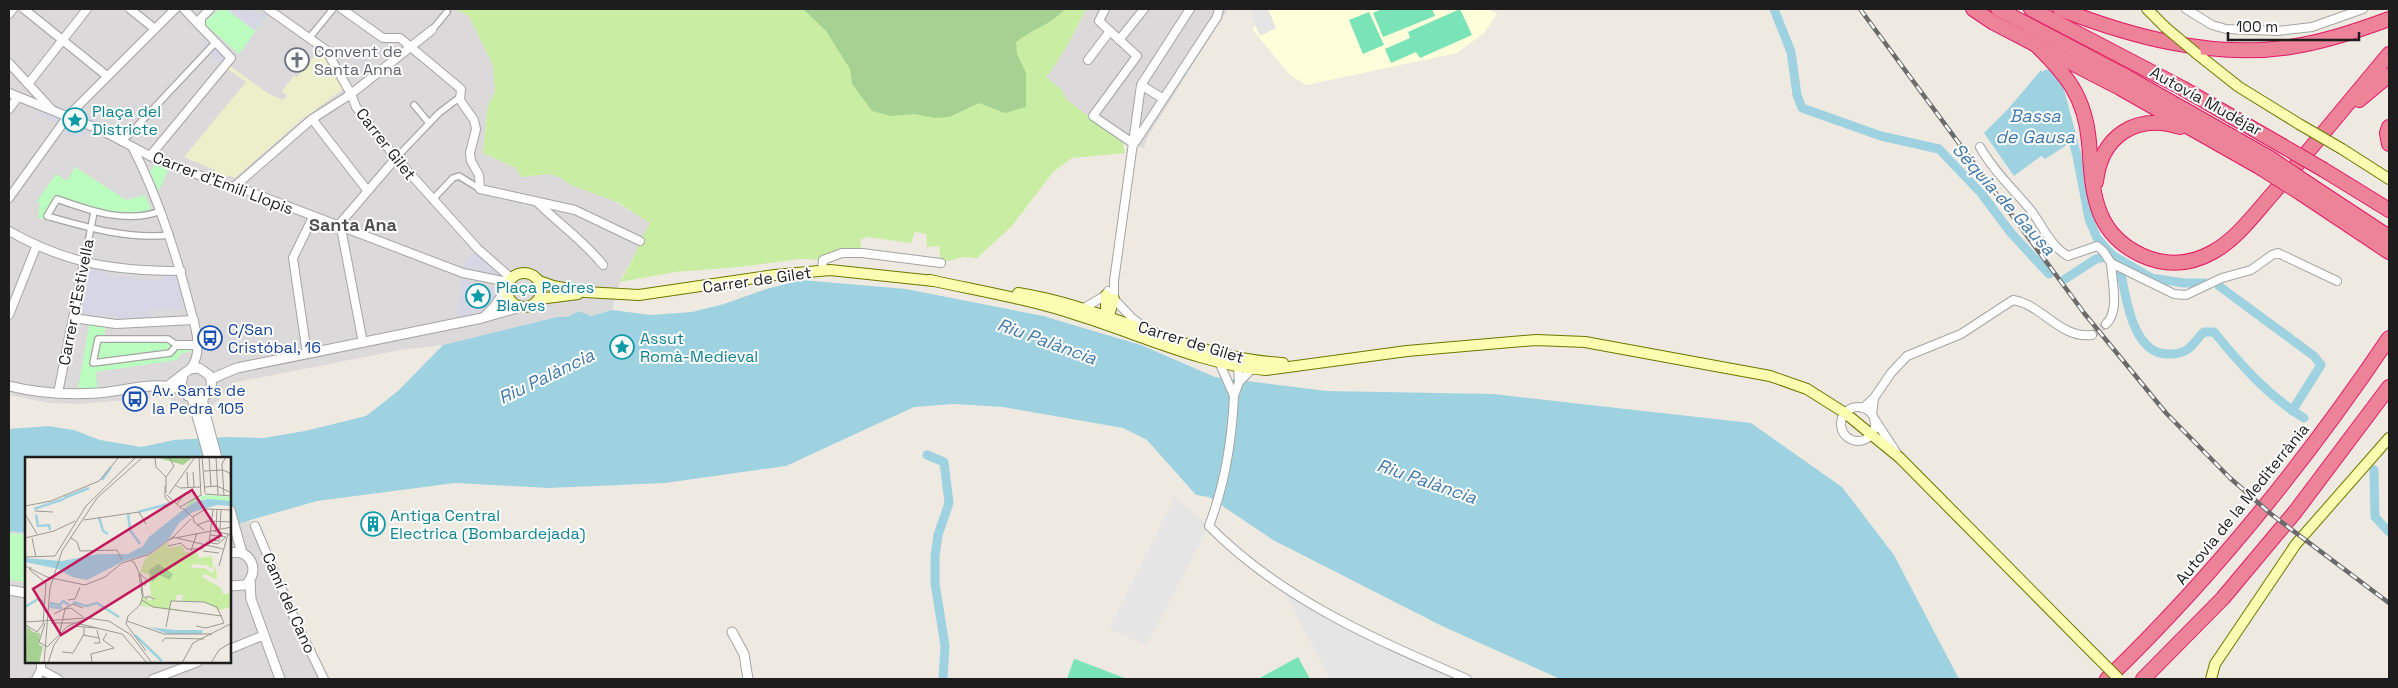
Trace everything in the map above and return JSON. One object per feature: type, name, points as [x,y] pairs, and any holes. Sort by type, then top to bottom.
[{"type":"highway","points":[[1973,9],[1994,23],[2266,163]]},
{"type":"highway","name":"Autovía Mudéjar","points":[[1998,9],[2127,77],[2306,190],[2389,237]]},
{"type":"highway","name":"Autovía Mudéjar","points":[[2031,9],[2182,88],[2281,144],[2389,210]]},
{"type":"highway","points":[[2060,9],[2098,23],[2152,38],[2203,47],[2244,50],[2290,47],[2342,36],[2389,19]]},
{"type":"highway","points":[[2034,43],[2068,79],[2082,106],[2087,127],[2090,167],[2095,195],[2107,228],[2117,240],[2130,250],[2149,259],[2165,263],[2196,259],[2213,252],[2236,234],[2336,120],[2389,54]]},
{"type":"highway","points":[[2336,120],[2389,75]]},
{"type":"highway","points":[[2095,195],[2097,175],[2106,149],[2125,130],[2150,122],[2166,123],[2182,128],[2266,163]]},
{"type":"highway","points":[[2389,127],[2387,133],[2389,144]]},
{"type":"highway","points":[[2306,190],[2389,252]]},
{"type":"highway","name":"Autovia de la Mediterrània","points":[[2107,679],[2202,582],[2274,498],[2340,410],[2389,338]]},
{"type":"highway","points":[[2144,679],[2223,598],[2296,512],[2389,387]]},
{"type":"main road","points":[[2147,9],[2165,27],[2239,87],[2389,179]]},
{"type":"main road","name":"Carrer de Gilet","points":[[539,281],[553,286],[585,292],[639,296],[775,275],[822,271],[930,280],[1080,311],[1160,343],[1238,367],[1266,370],[1307,364]]},
{"type":"main road","points":[[524,272],[539,281],[541,289],[539,299],[531,306],[520,307],[511,301],[509,284],[524,272]]},
{"type":"main road","name":"Carrer de Gilet","points":[[539,299],[585,292]]},
{"type":"main road","points":[[1108,316],[1110,297]]},
{"type":"main road","points":[[1080,311],[1097,317],[1108,316]]},
{"type":"main road","points":[[1108,316],[1114,322],[1147,334],[1160,343]]},
{"type":"main road","name":"Carrer de Gilet","points":[[1108,316],[1220,355],[1269,362],[1307,364]]},
{"type":"main road","points":[[1307,364],[1536,340],[1585,342],[1770,376],[1807,389],[1845,413],[1900,458],[2119,679]]},
{"type":"main road","points":[[2211,679],[2215,664],[2296,544],[2389,438]]},
{"type":"street","points":[[9,14],[13,9]]},
{"type":"street","points":[[24,9],[107,76]]},
{"type":"street","points":[[28,84],[87,9]]},
{"type":"street","points":[[130,9],[155,30]]},
{"type":"street","points":[[9,198],[68,116],[175,9]]},
{"type":"street","points":[[150,156],[231,58],[228,52],[184,9]]},
{"type":"street","points":[[201,27],[201,18],[210,9]]},
{"type":"street","name":"Carrer Gilet","points":[[268,9],[326,50],[351,94],[356,108],[432,200],[509,284]]},
{"type":"street","points":[[310,37],[333,9]]},
{"type":"street","points":[[342,9],[383,38],[400,38],[460,89],[460,100],[474,120],[476,130],[470,153],[471,161],[479,175],[480,189]]},
{"type":"street","points":[[1105,9],[1099,21],[1137,56],[1094,116],[1134,144]]},
{"type":"street","points":[[1119,40],[1144,9]]},
{"type":"street","points":[[1110,297],[1142,85],[1190,9]]},
{"type":"street","points":[[1134,144],[1162,98],[1217,17],[1219,9]]},
{"type":"street","points":[[2186,9],[2212,25],[2226,29],[2278,31],[2312,27],[2363,9]]},
{"type":"street","points":[[235,186],[312,118],[351,94],[412,47],[432,30],[447,12]]},
{"type":"street","points":[[1088,60],[1110,31]]},
{"type":"street","points":[[122,142],[216,42]]},
{"type":"street","points":[[9,63],[55,113]]},
{"type":"street","points":[[1142,85],[1162,98]]},
{"type":"street","name":"Carrer d'Emili Llopis","points":[[9,93],[100,130],[150,156],[227,186],[235,186],[463,273],[509,284]]},
{"type":"street","points":[[9,109],[18,97]]},
{"type":"street","points":[[363,343],[339,227],[367,190],[396,158],[429,123],[455,99],[460,97]]},
{"type":"street","points":[[414,105],[429,123]]},
{"type":"street","points":[[312,118],[367,190]]},
{"type":"street","points":[[1980,147],[1987,160],[2030,210],[2058,251],[2068,256],[2097,246],[2103,251],[2111,263],[2115,310],[2112,319],[2106,324]]},
{"type":"street","points":[[133,148],[153,188],[170,235],[194,320],[197,360],[208,375],[211,390],[203,397],[192,398]]},
{"type":"street","points":[[432,200],[453,178],[459,176],[480,189],[575,210],[640,241]]},
{"type":"street","points":[[161,211],[150,215],[124,217],[94,212],[57,199],[47,216],[91,228],[126,234],[170,235]]},
{"type":"street","points":[[537,202],[553,218],[582,241],[603,266]]},
{"type":"street","name":"Carrer d'Estivella","points":[[58,393],[94,212]]},
{"type":"street","points":[[307,354],[293,258],[313,217]]},
{"type":"street","points":[[9,231],[36,247],[84,263],[140,271],[180,271]]},
{"type":"street","points":[[9,315],[36,247]]},
{"type":"street","points":[[822,271],[823,260],[842,253],[862,253],[941,263]]},
{"type":"street","points":[[2111,263],[2174,294],[2186,295],[2222,278],[2251,270],[2272,254],[2278,253],[2337,281]]},
{"type":"street","points":[[482,318],[494,307],[509,284]]},
{"type":"street","points":[[1080,311],[1110,297]]},
{"type":"street","points":[[1110,297],[1132,318],[1150,331]]},
{"type":"street","points":[[1863,408],[1874,398],[1891,373],[1907,356],[1961,334],[2012,300],[2026,302],[2072,334],[2092,334]]},
{"type":"street","points":[[208,375],[482,318],[520,307]]},
{"type":"street","points":[[73,318],[116,324],[194,320]]},
{"type":"street","points":[[177,345],[170,354],[92,364],[98,339],[168,339],[177,345],[197,345]]},
{"type":"street","points":[[1174,339],[1188,348],[1231,362],[1238,367]]},
{"type":"street","points":[[169,385],[191,368],[197,360]]},
{"type":"street","points":[[1218,362],[1234,396]]},
{"type":"street","points":[[1227,381],[1231,373],[1244,363],[1256,365],[1269,362]]},
{"type":"street","points":[[1238,367],[1239,382],[1234,396],[1233,432],[1217,504],[1209,526],[1260,571],[1298,597],[1379,641],[1467,679]]},
{"type":"street","points":[[191,368],[199,368],[208,375]]},
{"type":"street","points":[[1239,382],[1252,369]]},
{"type":"street","points":[[182,390],[183,375]]},
{"type":"street","points":[[9,386],[58,393],[99,393],[169,385],[182,390],[192,398],[209,457]]},
{"type":"street","points":[[203,397],[203,406],[217,457]]},
{"type":"street","points":[[1874,398],[1874,417],[1872,434],[1864,440],[1856,441],[1848,437],[1842,430],[1842,421],[1845,413],[1853,408],[1863,408],[1874,417],[1900,458]]},
{"type":"street","points":[[231,514],[242,553]]},
{"type":"street","name":"Camí del Cano","points":[[255,526],[295,620],[324,679]]},
{"type":"street","points":[[231,552],[242,553],[249,558],[253,565],[250,594],[262,636],[280,679]]},
{"type":"street","points":[[234,586],[250,581]]},
{"type":"street","points":[[234,586],[250,594]]},
{"type":"street","points":[[9,590],[25,593]]},
{"type":"street","points":[[732,632],[744,654],[748,679]]},
{"type":"street","points":[[231,649],[262,636]]},
{"type":"street","points":[[153,679],[195,663]]},
{"type":"street","points":[[36,679],[41,666],[58,679]]},
{"type":"shaded area","points":[[9,9],[456,9],[469,16],[493,65],[495,93],[489,103],[487,112],[483,153],[516,168],[522,177],[550,174],[559,177],[571,185],[600,193],[650,223],[635,255],[622,276],[612,310],[591,316],[579,311],[567,317],[557,317],[443,345],[400,350],[237,382],[212,406],[188,407],[166,397],[77,404],[49,403],[9,395]]},
{"type":"shaded area","points":[[226,9],[253,9],[261,14],[263,12],[268,14],[255,31]]},
{"type":"shaded area","points":[[1086,9],[1228,9],[1148,136],[1144,148],[1123,143],[1066,99],[1062,90],[1046,77],[1056,64]]},
{"type":"shaded area","points":[[1248,9],[1488,9],[1497,14],[1484,33],[1457,53],[1306,85],[1290,75],[1253,30],[1255,25]]},
{"type":"shaded area","points":[[1248,9],[1268,9],[1276,28],[1260,36]]},
{"type":"shaded area","points":[[205,39],[222,51],[225,58],[221,65],[201,43]]},
{"type":"shaded area","points":[[320,49],[345,88],[300,121],[235,178],[228,175],[226,177],[214,174],[215,170],[184,157],[246,82],[228,69],[230,66],[269,94],[283,100],[287,96],[282,91],[294,76],[297,77]]},
{"type":"shaded area","name":"Plaça del Districte","points":[[51,103],[99,119],[98,122],[84,137],[65,133],[54,122],[36,112]]},
{"type":"shaded area","name":"Plaça Pedres Blaves","points":[[474,252],[499,270],[504,277],[463,270],[466,260]]},
{"type":"shaded area","points":[[88,268],[107,271],[109,276],[154,280],[162,279],[161,273],[176,272],[184,309],[150,310],[151,320],[118,321],[117,316],[88,314],[81,311]]},
{"type":"shaded area","name":"Plaça Pedres Blaves","points":[[462,279],[500,289],[495,302],[485,310],[457,317]]},
{"type":"shaded area","points":[[1175,497],[1209,526],[1146,646],[1109,628]]},
{"type":"shaded area","points":[[249,520],[275,588],[321,679],[9,679],[9,531],[25,533],[25,663],[231,663],[231,526]]},
{"type":"shaded area","points":[[1276,582],[1465,679],[1330,679],[1287,597]]},
{"type":"green space","points":[[219,9],[253,9],[261,14],[263,12],[268,14],[239,54],[206,25],[206,21]]},
{"type":"green space","points":[[456,9],[1086,9],[1063,53],[1046,77],[1062,90],[1066,99],[1123,143],[1125,153],[1072,158],[1053,172],[1012,226],[977,258],[963,257],[941,263],[939,246],[927,247],[926,234],[915,232],[911,243],[866,237],[860,240],[862,253],[823,260],[800,259],[739,267],[675,272],[620,282],[650,223],[617,202],[571,185],[559,177],[550,174],[521,177],[516,168],[483,153],[487,112],[489,103],[495,93],[493,65],[469,16]]},
{"type":"green space","points":[[803,9],[1065,9],[1054,19],[1016,42],[1017,54],[1026,73],[1026,107],[1005,113],[979,103],[949,117],[935,118],[914,114],[891,116],[872,111],[852,84],[850,69],[826,31]]},
{"type":"green space","points":[[1382,9],[1432,9],[1435,16],[1383,37],[1373,13]]},
{"type":"green space","points":[[1460,9],[1472,35],[1420,58],[1416,52],[1391,63],[1385,49],[1410,38],[1408,32]]},
{"type":"green space","points":[[1369,12],[1384,45],[1363,54],[1349,20]]},
{"type":"green space","points":[[158,161],[170,165],[159,191],[150,172]]},
{"type":"green space","points":[[75,167],[126,200],[145,195],[153,214],[124,217],[57,199],[43,219],[38,218],[40,204],[37,201],[56,174],[67,181]]},
{"type":"green space","points":[[89,325],[105,326],[105,339],[188,340],[191,351],[180,354],[177,360],[96,372],[97,389],[78,389]]},
{"type":"green space","points":[[9,533],[25,535],[25,582],[9,580]]},
{"type":"green space","points":[[1298,657],[1310,679],[1258,679]]},
{"type":"green space","points":[[1075,659],[1127,679],[1067,679]]},
{"type":"water","name":"Bassa de Gausa","points":[[2041,70],[2058,89],[2070,143],[2045,159],[2041,156],[2014,176],[1984,133],[2008,109]]},
{"type":"water","name":"Riu Palància","points":[[802,280],[906,289],[1043,316],[1141,345],[1215,377],[1327,391],[1493,394],[1751,423],[1842,487],[1894,555],[1959,679],[1560,679],[1442,626],[1273,540],[1209,497],[1196,495],[1147,440],[1123,428],[1003,407],[954,404],[914,407],[786,466],[665,483],[548,488],[455,483],[317,501],[231,526],[231,457],[25,457],[25,533],[9,531],[9,429],[48,426],[74,430],[100,440],[141,447],[174,440],[229,437],[263,438],[305,431],[366,416],[398,391],[443,345],[557,317],[567,317],[579,311],[591,316],[612,310],[651,315],[692,312],[724,304],[766,289]]},
{"type":"waterway","name":"Séquia de Gausa","points":[[1774,9],[1791,52],[1797,95],[1802,108],[1881,136],[1939,149],[1981,193],[2011,233],[2049,274]]},
{"type":"waterway","points":[[2047,74],[2059,88],[2077,156],[2089,219],[2097,238],[2112,255],[2151,278],[2184,283],[2204,283]]},
{"type":"waterway","name":"Séquia de Gausa","points":[[2065,279],[2096,259],[2105,257]]},
{"type":"waterway","name":"Séquia de Gausa","points":[[2121,273],[2134,325],[2140,337],[2148,346],[2158,352],[2179,353],[2190,347],[2204,332],[2214,332],[2267,390],[2304,418]]},
{"type":"waterway","points":[[2219,286],[2314,356],[2321,365],[2292,411]]},
{"type":"waterway","points":[[927,455],[944,462],[949,503],[938,535],[935,556],[935,583],[945,646],[943,679]]},
{"type":"waterway","name":"Séquia de Gausa","points":[[2374,470],[2375,517],[2389,532]]},
{"type":"tunnel","points":[[2092,335],[2106,324]]},
{"type":"railway","points":[[1860,9],[2084,313],[2166,413],[2230,478],[2271,514],[2389,603]]},
{"type":"place","name":"Convent de Santa Anna","points":[[297,60]]},
{"type":"place","name":"Plaça del Districte","points":[[75,120]]},
{"type":"place","name":"Plaça Pedres Blaves","points":[[478,296]]},
{"type":"place","name":"C/San Cristóbal, 16","points":[[210,338]]},
{"type":"place","name":"Assut Romà-Medieval","points":[[622,347]]},
{"type":"place","name":"Av. Sants de la Pedra 105","points":[[135,399]]},
{"type":"place","name":"Antiga Central Electrica (Bombardejada)","points":[[373,524]]},
{"type":"district","name":"Santa Ana","points":[[353,224]]}]
